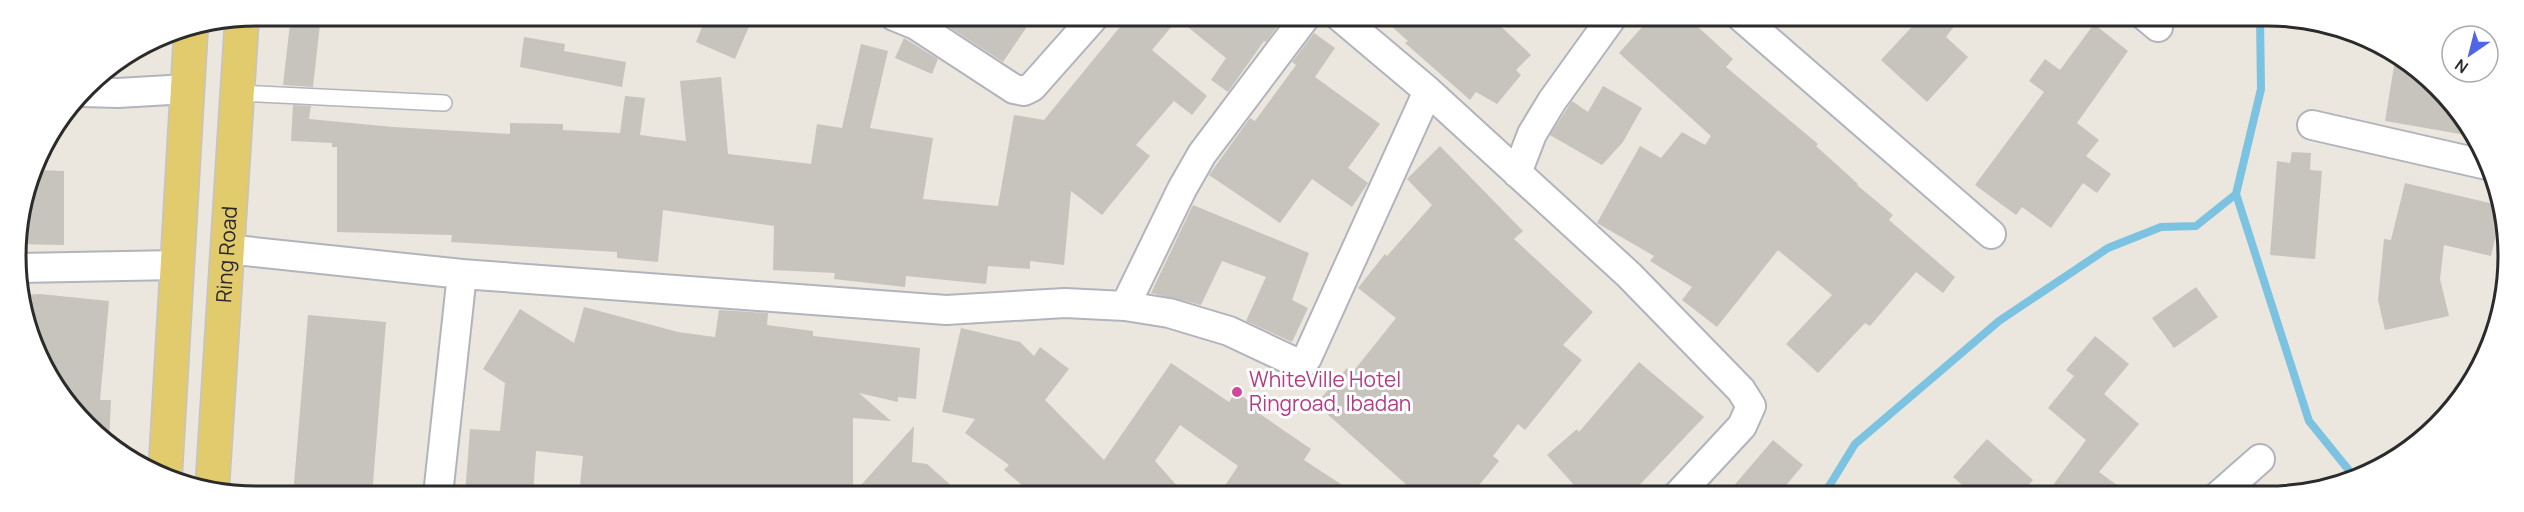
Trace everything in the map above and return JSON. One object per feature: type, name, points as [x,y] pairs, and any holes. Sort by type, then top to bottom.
[{"type":"main road","name":"Ring Road","points":[[213,482],[242,26]]},
{"type":"main road","points":[[166,468],[191,35]]},
{"type":"street","points":[[918,26],[1014,89],[1024,91],[1032,87],[1086,26]]},
{"type":"street","points":[[1125,306],[1182,189],[1203,154],[1299,26]]},
{"type":"street","points":[[1351,26],[1428,92],[1629,275],[1741,390],[1752,406],[1742,426],[1686,486]]},
{"type":"street","points":[[1517,173],[1532,134],[1552,101],[1606,26]]},
{"type":"street","points":[[1752,26],[1991,234]]},
{"type":"street","points":[[94,92],[187,89]]},
{"type":"street","points":[[226,249],[462,274],[946,310],[1065,303],[1125,306],[1169,313],[1229,331],[1301,365],[1307,358],[1428,92]]},
{"type":"street","points":[[2312,125],[2479,163]]},
{"type":"street","points":[[26,268],[177,265]]},
{"type":"street","points":[[439,486],[462,274]]},
{"type":"street","points":[[2229,486],[2260,459]]},
{"type":"lane","points":[[238,93],[444,103]]},
{"type":"building","points":[[290,26],[320,26],[313,87],[283,85]]},
{"type":"building","points":[[703,26],[749,26],[735,59],[696,42]]},
{"type":"building","points":[[947,26],[1027,26],[1003,62]]},
{"type":"building","points":[[1121,26],[1172,26],[1152,50],[1207,96],[1192,115],[1174,101],[1136,145],[1150,156],[1102,215],[1071,191],[1064,265],[1030,261],[1030,269],[988,266],[986,284],[906,276],[905,287],[834,279],[835,273],[773,270],[774,226],[663,210],[658,262],[617,258],[617,252],[451,242],[452,235],[337,232],[337,147],[332,147],[332,143],[291,141],[293,105],[311,106],[309,119],[393,127],[510,134],[510,123],[563,124],[563,130],[620,133],[625,96],[645,98],[640,135],[686,141],[680,81],[721,77],[728,154],[811,164],[817,124],[842,128],[861,44],[888,51],[870,128],[933,138],[923,199],[998,206],[1014,115],[1044,120]]},
{"type":"building","points":[[1187,26],[1278,26],[1266,42],[1264,41],[1228,92],[1211,80],[1226,58]]},
{"type":"building","points":[[1391,26],[1501,26],[1531,55],[1516,70],[1521,75],[1497,104],[1476,92],[1470,100],[1405,43],[1408,41]]},
{"type":"building","points":[[1643,26],[1697,26],[1733,59],[1726,67],[1818,144],[1816,146],[1857,185],[1893,215],[1889,220],[1955,277],[1943,293],[1916,272],[1870,326],[1865,323],[1818,373],[1786,344],[1832,295],[1778,250],[1717,327],[1682,300],[1692,287],[1650,261],[1654,256],[1597,223],[1640,146],[1661,158],[1682,132],[1705,145],[1711,136],[1619,53]]},
{"type":"building","points":[[1913,26],[1954,26],[1946,37],[1968,57],[1927,102],[1881,60]]},
{"type":"building","points":[[2093,26],[2097,26],[2128,51],[2077,123],[2099,140],[2086,156],[2111,174],[2097,193],[2083,183],[2051,228],[2022,207],[2016,215],[1975,185],[2044,92],[2029,81],[2045,59],[2060,70]]},
{"type":"building","points":[[1314,33],[1335,48],[1315,77],[1380,124],[1348,168],[1368,183],[1352,207],[1312,179],[1280,223],[1209,175],[1250,118],[1255,121],[1296,65],[1292,62]]},
{"type":"building","points":[[524,37],[565,44],[564,51],[626,62],[622,87],[520,67]]},
{"type":"building","points":[[904,38],[938,59],[932,74],[895,58]]},
{"type":"building","points":[[2395,63],[2431,93],[2464,135],[2385,121]]},
{"type":"building","points":[[1603,86],[1642,108],[1623,142],[1602,165],[1550,135],[1572,101],[1588,112]]},
{"type":"building","points":[[1440,146],[1523,231],[1514,239],[1593,312],[1563,345],[1582,360],[1525,430],[1518,424],[1493,456],[1499,461],[1478,486],[1408,486],[1316,404],[1347,368],[1352,373],[1396,318],[1358,288],[1385,254],[1387,256],[1432,205],[1407,179]]},
{"type":"building","points":[[2292,152],[2311,153],[2310,170],[2322,171],[2315,259],[2270,255],[2277,161],[2290,163]]},
{"type":"building","points":[[42,170],[64,171],[64,245],[26,244],[33,196]]},
{"type":"building","points":[[2405,183],[2493,204],[2497,229],[2491,256],[2444,245],[2440,279],[2449,316],[2385,330],[2378,300],[2384,239],[2391,240]]},
{"type":"building","points":[[1193,205],[1309,253],[1292,300],[1308,308],[1292,342],[1246,321],[1266,277],[1222,261],[1201,305],[1151,293]]},
{"type":"building","points":[[2196,287],[2218,317],[2174,348],[2152,318]]},
{"type":"building","points":[[29,295],[109,301],[100,400],[111,400],[109,433],[83,408],[56,371],[43,344],[33,316]]},
{"type":"building","points":[[584,307],[678,332],[715,337],[719,310],[768,313],[767,325],[813,331],[813,336],[920,348],[916,399],[898,397],[898,402],[859,393],[891,421],[853,418],[853,486],[580,486],[583,456],[536,451],[534,486],[466,486],[470,429],[500,431],[505,383],[483,369],[520,309],[574,343]]},
{"type":"building","points":[[308,315],[386,322],[373,486],[294,486]]},
{"type":"building","points":[[961,328],[1020,342],[1034,356],[1040,347],[1069,369],[1045,400],[1104,460],[1171,363],[1229,402],[1236,392],[1260,409],[1257,412],[1311,449],[1304,460],[1344,486],[1225,486],[1238,466],[1180,425],[1155,461],[1177,486],[1023,486],[1004,470],[1009,465],[965,433],[975,419],[942,412]]},
{"type":"building","points":[[2095,336],[2129,364],[2104,394],[2139,424],[2099,472],[2118,486],[2052,486],[2086,440],[2048,408],[2074,376],[2066,370]]},
{"type":"building","points":[[1639,362],[1704,417],[1638,486],[1575,486],[1547,455],[1577,429],[1579,432]]},
{"type":"building","points":[[914,426],[912,462],[927,464],[952,486],[860,486]]},
{"type":"building","points":[[1987,439],[2033,480],[2028,486],[1963,486],[1953,477]]},
{"type":"building","points":[[1773,440],[1803,465],[1785,486],[1734,486]]},
{"type":"waterway","points":[[1829,486],[1855,444],[1999,321],[2108,248],[2161,227],[2196,226],[2236,194],[2261,89],[2260,26]]},
{"type":"waterway","points":[[2236,194],[2309,421],[2350,471]]},
{"type":"place","name":"WhiteVille Hotel Ringroad, Ibadan","points":[[1237,392]]}]
